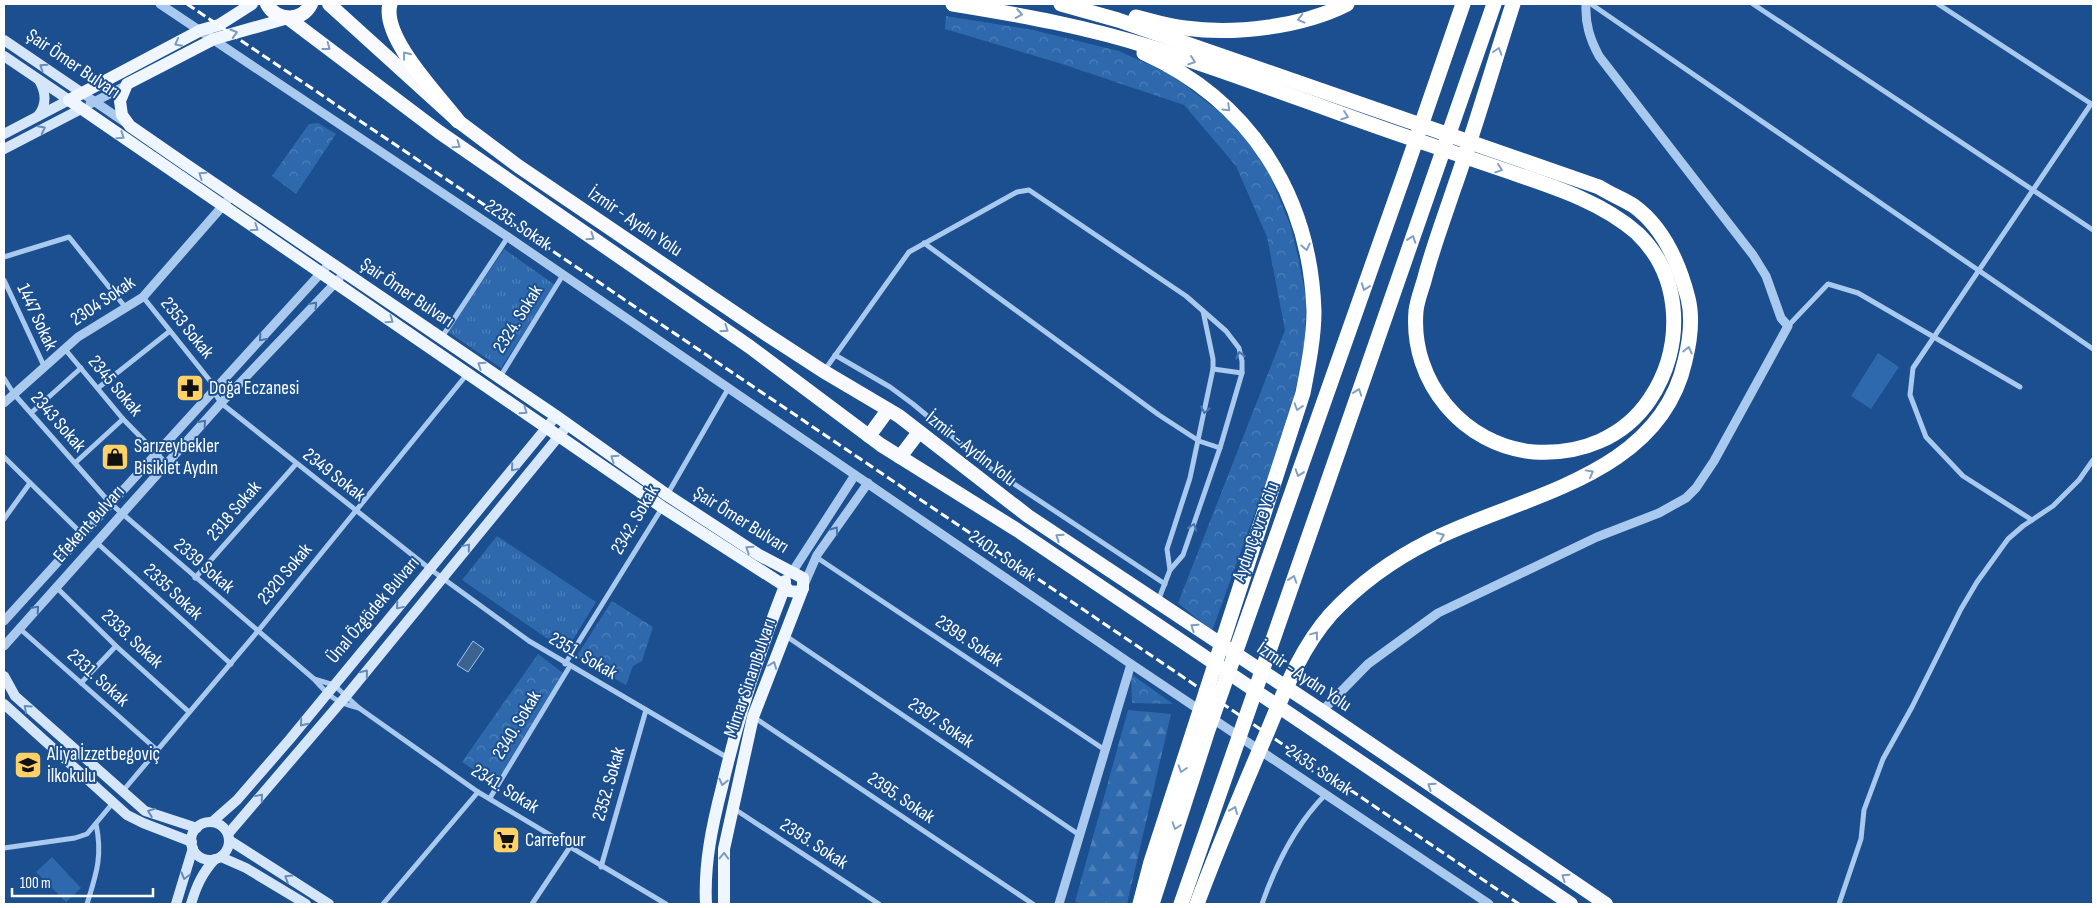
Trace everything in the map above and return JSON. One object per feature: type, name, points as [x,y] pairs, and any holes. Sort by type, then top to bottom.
[{"type":"highway","name":"İzmir - Aydın Yolu","points":[[267,4],[275,13],[288,18],[439,132],[750,347],[869,436],[1017,530],[1571,904]]},
{"type":"highway","points":[[288,18],[300,16],[311,4]]},
{"type":"highway","name":"İzmir - Aydın Yolu","points":[[329,4],[458,120],[526,171],[823,371],[888,410],[1028,516],[1322,711],[1606,904]]},
{"type":"highway","points":[[390,4],[390,28],[398,44],[458,120]]},
{"type":"highway","points":[[953,4],[1038,17],[1154,48],[1537,182],[1616,216],[1640,237],[1661,267],[1672,296],[1675,321],[1668,365],[1647,404],[1628,424],[1610,437],[1574,450],[1554,453],[1518,450],[1484,438],[1461,422],[1431,387],[1419,352],[1416,311],[1439,232],[1453,191],[1483,98],[1514,4]]},
{"type":"highway","points":[[1061,4],[1118,20],[1599,188],[1634,207],[1664,238],[1681,270],[1690,306],[1690,340],[1682,373],[1671,400],[1647,432],[1618,457],[1573,482],[1432,540],[1394,561],[1358,588],[1331,614],[1304,650],[1291,678],[1255,759],[1198,904]]},
{"type":"highway","points":[[1070,4],[1185,28],[1241,31],[1332,11],[1347,4]]},
{"type":"highway","name":"Aydın Çevre Yolu","points":[[1152,904],[1202,726],[1238,642],[1463,4]]},
{"type":"highway","points":[[1181,904],[1494,4]]},
{"type":"highway","points":[[1095,31],[1156,59],[1195,80],[1228,108],[1259,143],[1282,178],[1304,236],[1311,272],[1314,313],[1303,393],[1227,631],[1202,726],[1151,862],[1140,904]]},
{"type":"highway","points":[[869,436],[888,410]]},
{"type":"highway","points":[[900,457],[918,432]]},
{"type":"main road","points":[[4,134],[201,30],[219,25],[252,4]]},
{"type":"main road","points":[[130,126],[122,115],[120,101],[127,84],[214,39],[288,18]]},
{"type":"main road","name":"Şair Ömer Bulvarı","points":[[4,40],[82,93]]},
{"type":"main road","name":"Şair Ömer Bulvarı","points":[[4,56],[559,436],[665,501],[791,574],[798,574],[802,578],[803,588],[798,592],[792,593],[785,586],[665,501],[556,416],[130,126]]},
{"type":"main road","points":[[38,79],[45,95],[44,104],[38,116]]},
{"type":"main road","points":[[4,149],[81,109]]},
{"type":"main road","name":"Ünal Özgödek Bulvarı","points":[[212,822],[237,800],[556,416]]},
{"type":"main road","name":"Ünal Özgödek Bulvarı","points":[[229,837],[568,425]]},
{"type":"main road","name":"Şair Ömer Bulvarı","points":[[785,586],[785,579],[791,574]]},
{"type":"main road","name":"Mimar Sinan Bulvarı","points":[[704,904],[708,846],[728,758],[740,711],[785,586]]},
{"type":"main road","name":"Mimar Sinan Bulvarı","points":[[724,904],[724,849],[753,717],[803,588]]},
{"type":"main road","points":[[4,676],[15,696],[145,811],[197,828]]},
{"type":"main road","points":[[4,704],[112,804],[143,823],[192,845],[202,858],[218,858],[246,868],[306,904]]},
{"type":"main road","points":[[740,711],[753,717]]},
{"type":"main road","points":[[728,758],[742,763]]},
{"type":"main road","points":[[176,904],[197,828],[204,823],[212,822],[221,825],[229,837],[329,904]]},
{"type":"main road","points":[[190,904],[196,885],[206,868],[226,852],[229,837]]},
{"type":"street","name":"2235. Sokak","points":[[160,4],[508,237],[855,475]]},
{"type":"street","points":[[1586,4],[1585,18],[1590,38],[1599,56],[1753,254],[1766,276],[1781,318],[1788,326]]},
{"type":"street","points":[[1591,4],[2093,349]]},
{"type":"street","points":[[1754,4],[2093,230]]},
{"type":"street","points":[[1938,4],[1946,6],[2092,105],[2033,189],[1913,368],[1910,395],[1926,437],[1964,476],[2032,520]]},
{"type":"street","points":[[81,109],[127,84]]},
{"type":"street","name":"Şair Ömer Bulvarı","points":[[82,93],[130,126]]},
{"type":"street","points":[[823,371],[909,252],[1017,192],[1029,190],[1186,296],[1226,331],[1239,348],[1242,373],[1220,448],[1183,555],[1170,570],[1158,603]]},
{"type":"street","name":"2304 Sokak","points":[[4,403],[63,348],[142,297],[231,195]]},
{"type":"street","points":[[4,257],[68,237],[126,308]]},
{"type":"street","points":[[441,338],[508,237]]},
{"type":"street","points":[[924,243],[1159,415],[1199,441],[1220,448]]},
{"type":"street","name":"Efekent Bulvarı","points":[[4,621],[110,503],[214,392],[330,262]]},
{"type":"street","name":"Efekent Bulvarı","points":[[4,646],[121,513],[345,273]]},
{"type":"street","name":"2324. Sokak","points":[[499,378],[563,275]]},
{"type":"street","name":"1447 Sokak","points":[[4,280],[44,366]]},
{"type":"street","points":[[1322,711],[1368,664],[1438,613],[1597,538],[1659,513],[1686,498],[1696,488],[1714,461],[1788,326],[1828,284],[1858,292],[2020,388]]},
{"type":"street","name":"2353 Sokak","points":[[142,297],[211,382],[221,404]]},
{"type":"street","points":[[1170,570],[1167,549],[1190,478],[1213,369],[1213,359],[1203,311]]},
{"type":"street","points":[[98,388],[170,331]]},
{"type":"street","name":"2345 Sokak","points":[[63,348],[123,419],[167,464]]},
{"type":"street","points":[[835,355],[890,387],[990,468],[1165,584]]},
{"type":"street","points":[[31,413],[81,368]]},
{"type":"street","points":[[1213,369],[1242,373]]},
{"type":"street","name":"2320 Sokak","points":[[122,792],[231,664],[468,373]]},
{"type":"street","points":[[4,378],[14,394]]},
{"type":"street","name":"2342. Sokak","points":[[568,665],[665,501],[728,389]]},
{"type":"street","name":"2343 Sokak","points":[[14,394],[121,513]]},
{"type":"street","name":"2349 Sokak","points":[[221,404],[430,569]]},
{"type":"street","points":[[75,463],[123,419]]},
{"type":"street","points":[[4,457],[82,534]]},
{"type":"street","points":[[1839,904],[1860,839],[1864,810],[1889,744],[1912,707],[1977,582],[2008,539],[2053,506],[2079,480],[2093,460]]},
{"type":"street","name":"2318 Sokak","points":[[195,578],[296,464]]},
{"type":"street","points":[[791,574],[855,475]]},
{"type":"street","name":"2401. Sokak","points":[[855,475],[1131,664]]},
{"type":"street","points":[[4,518],[30,483]]},
{"type":"street","name":"Mimar Sinan Bulvarı","points":[[803,588],[816,557],[868,483]]},
{"type":"street","name":"2339 Sokak","points":[[121,513],[314,679],[331,689]]},
{"type":"street","name":"2335 Sokak","points":[[96,541],[231,664]]},
{"type":"street","name":"2399. Sokak","points":[[816,557],[1106,751]]},
{"type":"street","name":"2351. Sokak","points":[[430,569],[529,641],[728,758]]},
{"type":"street","name":"2333. Sokak","points":[[55,586],[116,646],[189,712]]},
{"type":"street","name":"2331. Sokak","points":[[19,628],[157,750]]},
{"type":"street","name":"2397. Sokak","points":[[784,635],[1081,836]]},
{"type":"street","points":[[82,684],[116,646]]},
{"type":"street","points":[[1059,904],[1081,836],[1131,664]]},
{"type":"street","name":"2435. Sokak","points":[[1131,664],[1489,904]]},
{"type":"street","name":"2340. Sokak","points":[[490,798],[568,665]]},
{"type":"street","points":[[314,679],[359,708]]},
{"type":"street","points":[[331,689],[343,699],[359,708]]},
{"type":"street","name":"2341. Sokak","points":[[359,708],[478,792],[666,904]]},
{"type":"street","name":"2352. Sokak","points":[[601,867],[646,710]]},
{"type":"street","name":"2395. Sokak","points":[[753,717],[1033,904]]},
{"type":"street","points":[[383,904],[478,792]]},
{"type":"street","points":[[1262,904],[1271,879],[1307,813],[1326,793]]},
{"type":"street","points":[[4,848],[75,838],[87,834],[112,804]]},
{"type":"street","name":"2393. Sokak","points":[[732,808],[879,904]]},
{"type":"street","points":[[87,904],[98,869],[100,852],[96,824]]},
{"type":"street","points":[[532,904],[570,847]]},
{"type":"street","points":[[704,904],[724,904]]},
{"type":"green space","points":[[946,16],[1033,30],[1119,51],[1172,75],[1235,124],[1265,163],[1291,227],[1299,261],[1306,298],[1305,340],[1295,392],[1269,474],[1212,631],[1178,603],[1285,330],[1267,237],[1236,166],[1184,105],[1062,64],[945,29]]},
{"type":"green space","points":[[318,123],[336,134],[296,194],[272,176],[309,124]]},
{"type":"green space","points":[[504,249],[555,285],[501,368],[448,332]]},
{"type":"green space","points":[[1878,353],[1899,367],[1871,409],[1851,396]]},
{"type":"green space","points":[[497,536],[596,602],[569,646],[561,648],[462,580]]},
{"type":"green space","points":[[612,601],[653,627],[642,661],[633,666],[626,685],[576,657]]},
{"type":"green space","points":[[538,654],[563,673],[495,784],[462,762]]},
{"type":"green space","points":[[1131,674],[1173,704],[1132,703]]},
{"type":"green space","points":[[1128,710],[1171,714],[1127,904],[1075,902]]},
{"type":"green space","points":[[52,857],[81,888],[66,902],[36,872]]},
{"type":"shaded area","points":[[473,641],[484,649],[468,672],[457,665]]},
{"type":"railway","points":[[187,4],[1519,904]]},
{"type":"place","name":"Doğa Eczanesi","points":[[190,388]]},
{"type":"place","name":"Sarızeybekler Bisiklet Aydın","points":[[115,457]]},
{"type":"place","name":"Aliya İzzetbegoviç İlkokulu","points":[[28,765]]},
{"type":"place","name":"Carrefour","points":[[506,840]]}]
